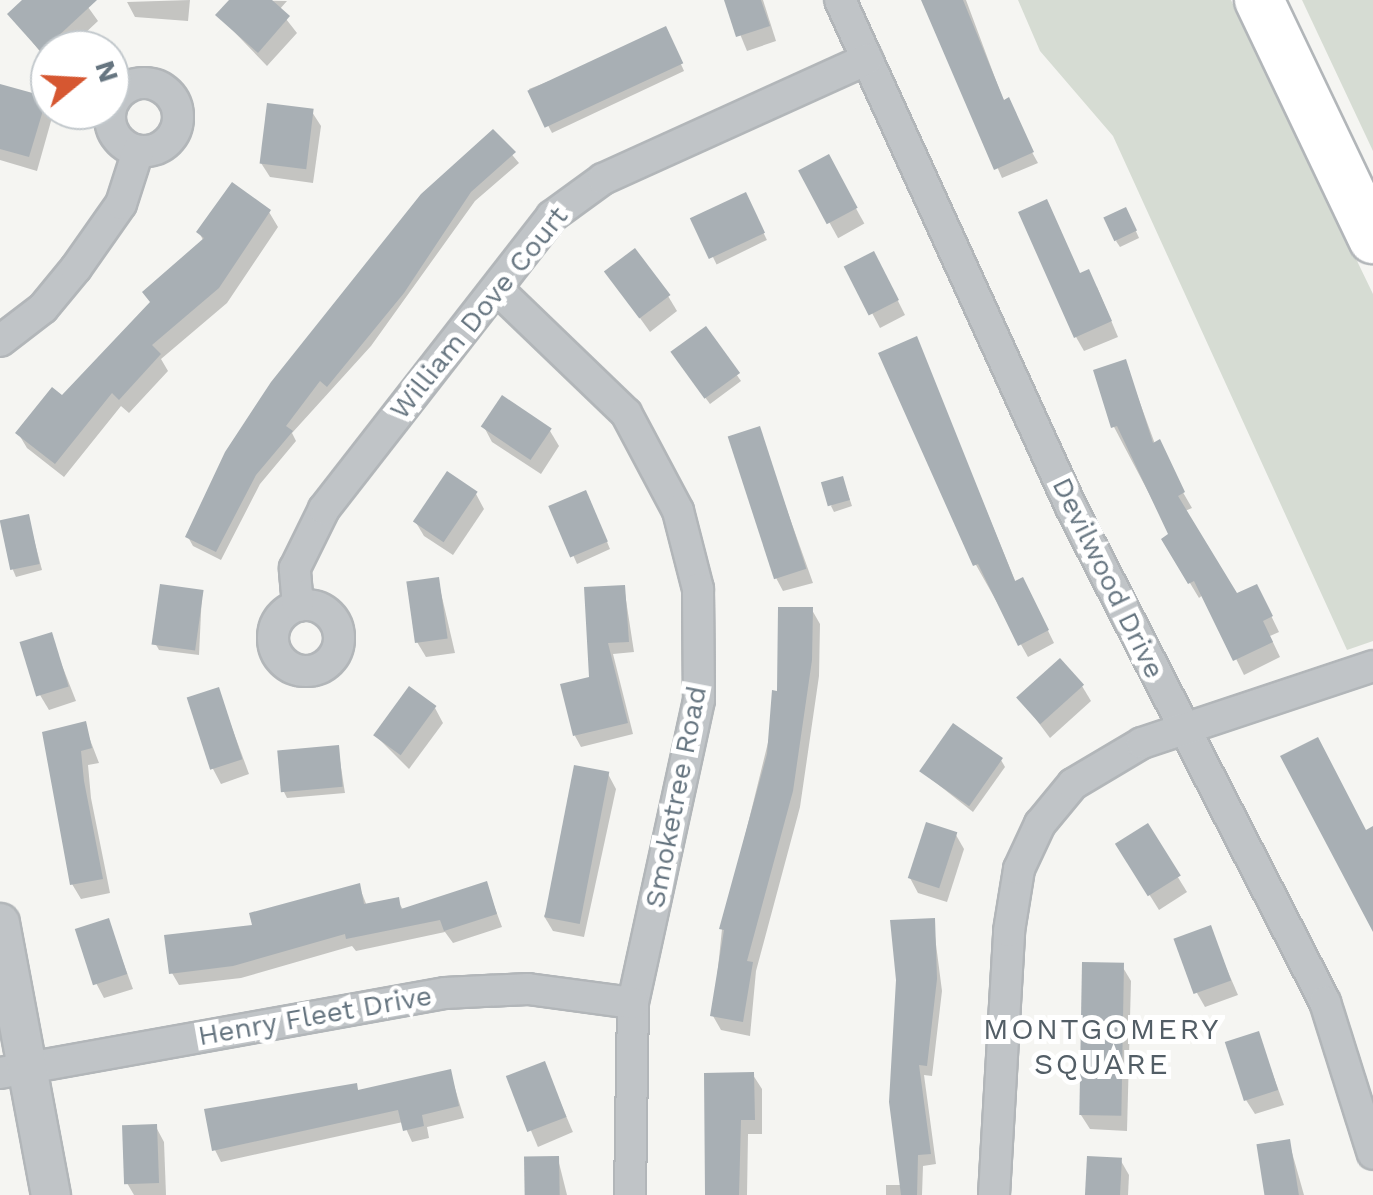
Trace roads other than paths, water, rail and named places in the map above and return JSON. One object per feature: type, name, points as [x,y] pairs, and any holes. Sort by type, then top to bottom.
[{"type":"main road","points":[[1259,0],[1373,240]]},
{"type":"street","name":"Devilwood Drive","points":[[840,0],[1071,507],[1325,1002],[1373,1154]]},
{"type":"street","name":"William Dove Court","points":[[298,606],[295,568],[324,509],[552,216],[584,191],[867,59]]},
{"type":"street","points":[[0,341],[43,308],[76,268],[121,204],[138,151]]},
{"type":"street","name":"Smoketree Road","points":[[496,288],[626,413],[678,511],[698,589],[699,700],[633,1003],[630,1195]]},
{"type":"street","points":[[994,1195],[1009,931],[1019,869],[1040,824],[1073,784],[1142,743],[1373,666]]},
{"type":"street","points":[[0,923],[14,1070],[51,1195]]},
{"type":"street","name":"Henry Fleet Drive","points":[[14,1070],[445,993],[528,989],[633,1003]]},
{"type":"district","name":"MONTGOMERY SQUARE","points":[[1102,1046]]}]
